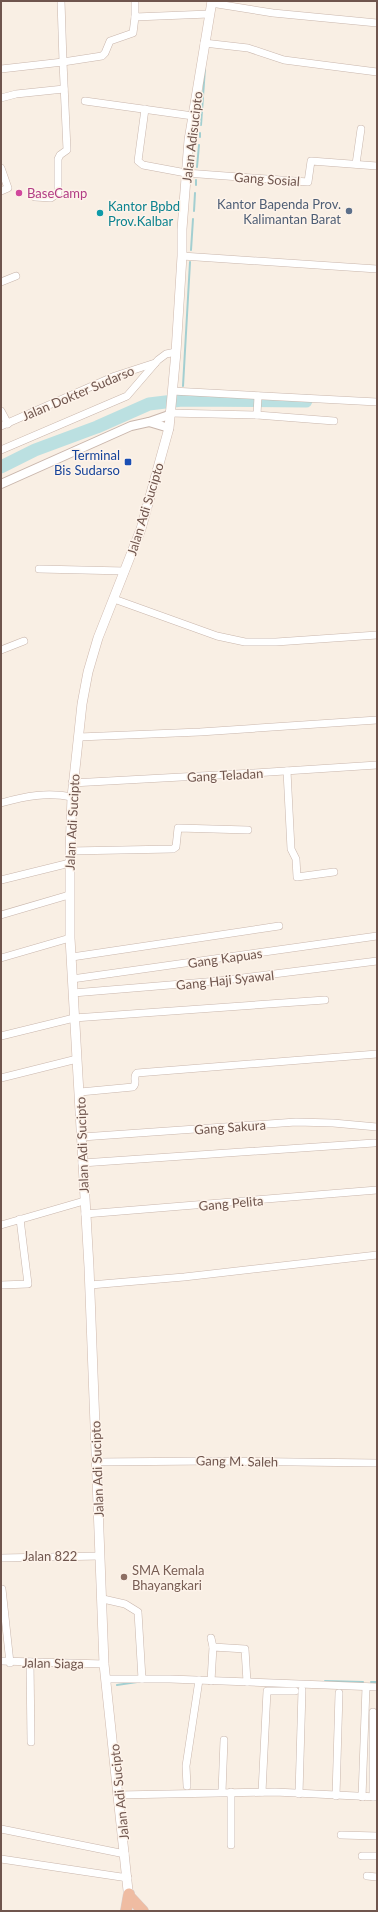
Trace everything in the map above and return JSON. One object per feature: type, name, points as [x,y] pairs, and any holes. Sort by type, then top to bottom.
[{"type":"highway","points":[[126,1911],[129,1895]]},
{"type":"highway","points":[[129,1895],[143,1911]]},
{"type":"main road","name":"Jalan Adisucipto","points":[[172,392],[176,352],[186,172],[204,43],[212,2]]},
{"type":"main road","name":"Jalan Adi Sucipto","points":[[131,1911],[107,1679],[104,1664],[103,1599],[96,1462],[90,1285],[70,938],[70,851],[72,783],[88,672],[98,638],[141,529],[169,428],[172,392]]},
{"type":"street","points":[[35,197],[50,198],[58,193],[58,159],[60,155],[67,150],[61,1]]},
{"type":"street","points":[[1,69],[102,56],[105,53],[110,41],[133,33],[135,1]]},
{"type":"street","points":[[212,2],[272,13],[377,23]]},
{"type":"street","points":[[135,17],[209,14]]},
{"type":"street","points":[[204,43],[248,48],[284,60],[377,72]]},
{"type":"street","points":[[1,98],[16,94],[64,89]]},
{"type":"street","points":[[85,101],[193,116]]},
{"type":"street","points":[[144,109],[138,164],[186,172]]},
{"type":"street","points":[[356,164],[361,129]]},
{"type":"street","name":"Gang Sosial","points":[[186,172],[308,182],[311,161],[377,166]]},
{"type":"street","points":[[1,168],[8,188],[1,191]]},
{"type":"street","points":[[182,256],[377,269]]},
{"type":"street","points":[[1,282],[16,276]]},
{"type":"street","points":[[1,450],[127,396],[162,356],[176,352]]},
{"type":"street","name":"Jalan Dokter Sudarso","points":[[4,425],[122,373],[155,363]]},
{"type":"street","points":[[172,392],[377,402]]},
{"type":"street","points":[[257,412],[258,396]]},
{"type":"street","points":[[1,411],[4,425]]},
{"type":"street","points":[[1,484],[131,426],[149,422],[169,414],[257,412],[334,421]]},
{"type":"street","points":[[149,422],[169,428]]},
{"type":"street","points":[[39,569],[125,571]]},
{"type":"street","points":[[114,599],[217,636],[244,642],[276,642],[377,635]]},
{"type":"street","points":[[1,650],[24,641]]},
{"type":"street","points":[[79,737],[207,732],[377,720]]},
{"type":"street","name":"Gang Teladan","points":[[72,783],[377,765]]},
{"type":"street","points":[[287,771],[291,849],[296,858],[297,877],[334,872]]},
{"type":"street","points":[[1,803],[38,794],[58,794],[72,798]]},
{"type":"street","points":[[70,851],[173,849],[176,847],[178,828],[248,830]]},
{"type":"street","points":[[1,880],[70,862]]},
{"type":"street","points":[[1,915],[69,895]]},
{"type":"street","points":[[72,957],[278,926]]},
{"type":"street","name":"Gang Kapuas","points":[[72,979],[377,936]]},
{"type":"street","points":[[1,958],[70,938]]},
{"type":"street","name":"Gang Haji Syawal","points":[[73,993],[218,981],[377,961]]},
{"type":"street","points":[[1,1036],[74,1018],[325,1000]]},
{"type":"street","points":[[80,1092],[133,1087],[137,1073],[377,1054]]},
{"type":"street","points":[[1,1078],[77,1059]]},
{"type":"street","name":"Gang Sakura","points":[[82,1137],[296,1122],[333,1123],[377,1127]]},
{"type":"street","points":[[82,1163],[374,1142]]},
{"type":"street","name":"Gang Pelita","points":[[85,1214],[377,1190]]},
{"type":"street","points":[[1,1225],[84,1201]]},
{"type":"street","points":[[1,1285],[28,1284],[20,1219]]},
{"type":"street","points":[[90,1285],[184,1277],[377,1256]]},
{"type":"street","name":"Gang M. Saleh","points":[[96,1462],[210,1461],[377,1463]]},
{"type":"street","name":"Jalan 822","points":[[1,1558],[100,1556]]},
{"type":"street","points":[[2,1589],[10,1663]]},
{"type":"street","points":[[103,1599],[132,1606],[138,1612],[142,1679]]},
{"type":"street","points":[[211,1681],[213,1647],[212,1638]]},
{"type":"street","points":[[213,1647],[245,1649],[247,1682]]},
{"type":"street","name":"Jalan Siaga","points":[[1,1661],[10,1663],[30,1662],[104,1664]]},
{"type":"street","points":[[30,1662],[31,1742]]},
{"type":"street","points":[[107,1679],[199,1680],[377,1687]]},
{"type":"street","points":[[188,1786],[186,1766],[199,1680]]},
{"type":"street","points":[[362,1797],[366,1687]]},
{"type":"street","points":[[262,1792],[267,1690],[299,1690],[299,1794]]},
{"type":"street","points":[[336,1796],[339,1693]]},
{"type":"street","points":[[119,1795],[262,1792],[375,1797],[373,1712]]},
{"type":"street","points":[[222,1792],[224,1740]]},
{"type":"street","points":[[231,1792],[231,1845]]},
{"type":"street","points":[[1,1829],[126,1854]]},
{"type":"street","points":[[341,1835],[377,1836]]},
{"type":"street","points":[[362,1856],[377,1856]]},
{"type":"street","points":[[1,1859],[128,1878]]},
{"type":"street","points":[[367,1876],[377,1877]]},
{"type":"waterway","points":[[201,125],[205,68]]},
{"type":"waterway","points":[[197,167],[199,145]]},
{"type":"waterway","points":[[196,180],[196,185]]},
{"type":"waterway","points":[[194,211],[195,193]]},
{"type":"waterway","points":[[191,250],[193,219]]},
{"type":"waterway","points":[[183,386],[190,262]]},
{"type":"waterway","points":[[1,467],[35,450],[97,427],[149,404],[182,400],[306,401]]},
{"type":"waterway","points":[[325,1681],[363,1682]]},
{"type":"waterway","points":[[117,1685],[137,1682]]},
{"type":"waterway","points":[[371,1682],[377,1682]]},
{"type":"place","name":"BaseCamp","points":[[19,193]]},
{"type":"place","name":"Kantor Bapenda Prov. Kalimantan Barat","points":[[349,211]]},
{"type":"place","name":"Kantor Bpbd Prov.Kalbar","points":[[100,213]]},
{"type":"place","name":"Terminal Bis Sudarso","points":[[128,462]]},
{"type":"place","name":"SMA Kemala Bhayangkari","points":[[124,1577]]}]
